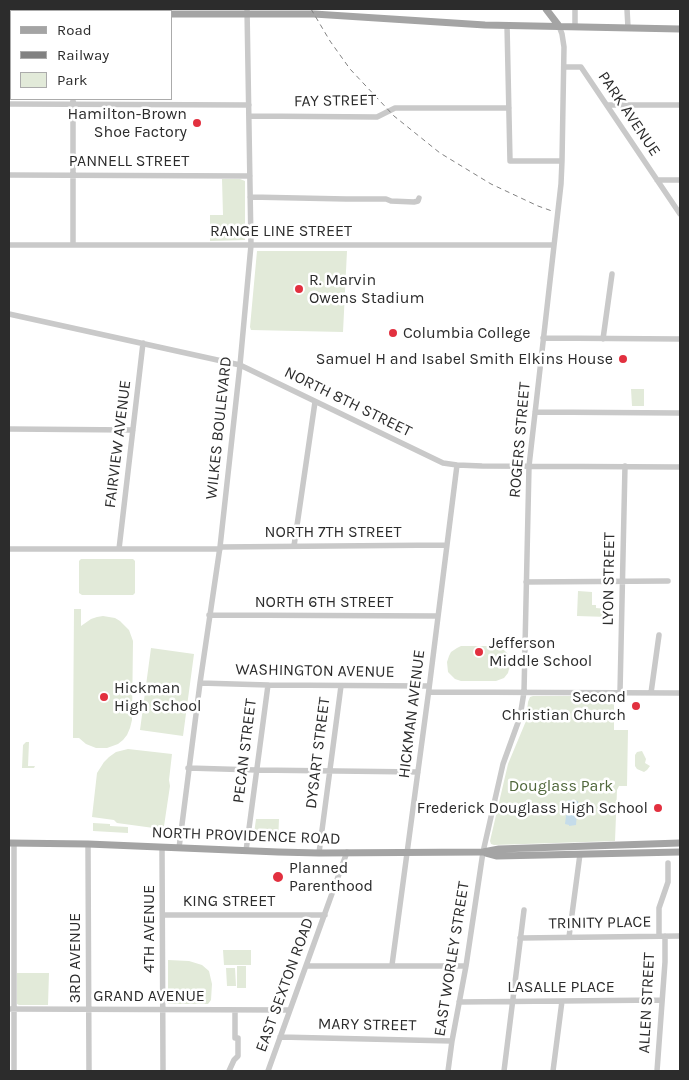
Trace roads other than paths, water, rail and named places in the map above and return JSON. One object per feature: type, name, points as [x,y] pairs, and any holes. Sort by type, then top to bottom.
[{"type":"main road","points":[[546,9],[559,26]]},
{"type":"main road","points":[[172,14],[247,11],[314,14],[345,12],[507,25],[680,29]]},
{"type":"main road","name":"NORTH PROVIDENCE ROAD","points":[[11,843],[319,853],[483,852],[499,849],[680,843]]},
{"type":"main road","name":"NORTH PROVIDENCE ROAD","points":[[483,852],[497,856],[680,852]]},
{"type":"street","points":[[574,27],[575,9]]},
{"type":"street","points":[[627,9],[628,28]]},
{"type":"street","name":"WILKES BOULEVARD","points":[[179,848],[188,768],[220,548],[251,245],[247,11]]},
{"type":"street","points":[[507,25],[510,161],[562,161]]},
{"type":"street","name":"ROGERS STREET","points":[[483,852],[503,764],[520,718],[524,692],[529,466],[561,184],[564,47],[559,26]]},
{"type":"street","name":"PARK AVENUE","points":[[564,67],[581,67],[680,214]]},
{"type":"street","points":[[9,104],[74,102],[249,104]]},
{"type":"street","points":[[73,245],[74,102]]},
{"type":"street","points":[[607,105],[680,105]]},
{"type":"street","name":"FAY STREET","points":[[249,116],[377,116],[394,108],[509,108]]},
{"type":"street","name":"PANNELL STREET","points":[[9,175],[250,176]]},
{"type":"street","points":[[657,180],[680,180]]},
{"type":"street","points":[[250,197],[386,199],[414,202],[420,198]]},
{"type":"street","name":"RANGE LINE STREET","points":[[9,245],[554,245]]},
{"type":"street","points":[[603,338],[612,274]]},
{"type":"street","name":"NORTH 8TH STREET","points":[[9,314],[240,365],[443,464],[680,467]]},
{"type":"street","points":[[543,338],[680,339]]},
{"type":"street","name":"FAIRVIEW AVENUE","points":[[119,549],[143,343]]},
{"type":"street","points":[[294,546],[316,402]]},
{"type":"street","points":[[535,412],[680,413]]},
{"type":"street","points":[[9,429],[133,430]]},
{"type":"street","name":"HICKMAN AVENUE","points":[[392,965],[457,465]]},
{"type":"street","name":"LYON STREET","points":[[620,692],[626,466]]},
{"type":"street","name":"NORTH 7TH STREET","points":[[9,550],[446,545]]},
{"type":"street","points":[[526,582],[668,581]]},
{"type":"street","name":"NORTH 6TH STREET","points":[[210,615],[438,616]]},
{"type":"street","points":[[651,693],[659,635]]},
{"type":"street","name":"WASHINGTON AVENUE","points":[[200,683],[524,692],[680,693]]},
{"type":"street","name":"PECAN STREET","points":[[246,851],[268,685]]},
{"type":"street","name":"DYSART STREET","points":[[319,853],[341,686]]},
{"type":"street","points":[[188,768],[418,772]]},
{"type":"street","points":[[11,843],[11,1009],[14,1071]]},
{"type":"street","name":"3RD AVENUE","points":[[88,844],[89,1071]]},
{"type":"street","name":"4TH AVENUE","points":[[162,847],[163,1071]]},
{"type":"street","name":"EAST SEXTON ROAD","points":[[268,1071],[348,852]]},
{"type":"street","name":"EAST WORLEY STREET","points":[[448,1071],[483,852]]},
{"type":"street","points":[[569,937],[580,854]]},
{"type":"street","name":"ALLEN STREET","points":[[657,1071],[664,962],[659,908],[668,882],[668,863]]},
{"type":"street","points":[[504,1071],[524,910]]},
{"type":"street","name":"KING STREET","points":[[163,915],[325,915]]},
{"type":"street","name":"TRINITY PLACE","points":[[520,938],[680,936]]},
{"type":"street","points":[[307,966],[466,966]]},
{"type":"street","name":"LASALLE PLACE","points":[[459,1002],[662,1000]]},
{"type":"street","points":[[553,1071],[562,1001]]},
{"type":"street","name":"GRAND AVENUE","points":[[11,1009],[290,1010]]},
{"type":"street","points":[[230,1071],[234,1060],[238,1056],[238,1038],[235,1038],[235,1010]]},
{"type":"street","name":"MARY STREET","points":[[280,1037],[452,1041]]},
{"type":"water","points":[[568,800],[578,801],[576,825],[569,826],[565,824]]},
{"type":"railway","points":[[311,9],[330,41],[350,69],[394,116],[440,153],[491,184],[552,211]]},
{"type":"place","name":"Hamilton-Brown Shoe Factory","points":[[197,123]]},
{"type":"place","name":"R. Marvin Owens Stadium","points":[[299,289]]},
{"type":"place","name":"Columbia College","points":[[393,333]]},
{"type":"place","name":"Samuel H and Isabel Smith Elkins House","points":[[623,359]]},
{"type":"place","name":"Jefferson Middle School","points":[[479,652]]},
{"type":"place","name":"Hickman High School","points":[[104,697]]},
{"type":"place","name":"Second Christian Church","points":[[636,706]]},
{"type":"place","name":"Frederick Douglass High School","points":[[658,808]]},
{"type":"place","name":"Planned Parenthood","points":[[278,877]]},
{"type":"park label","name":"Douglass Park","points":[[561,786]]}]
